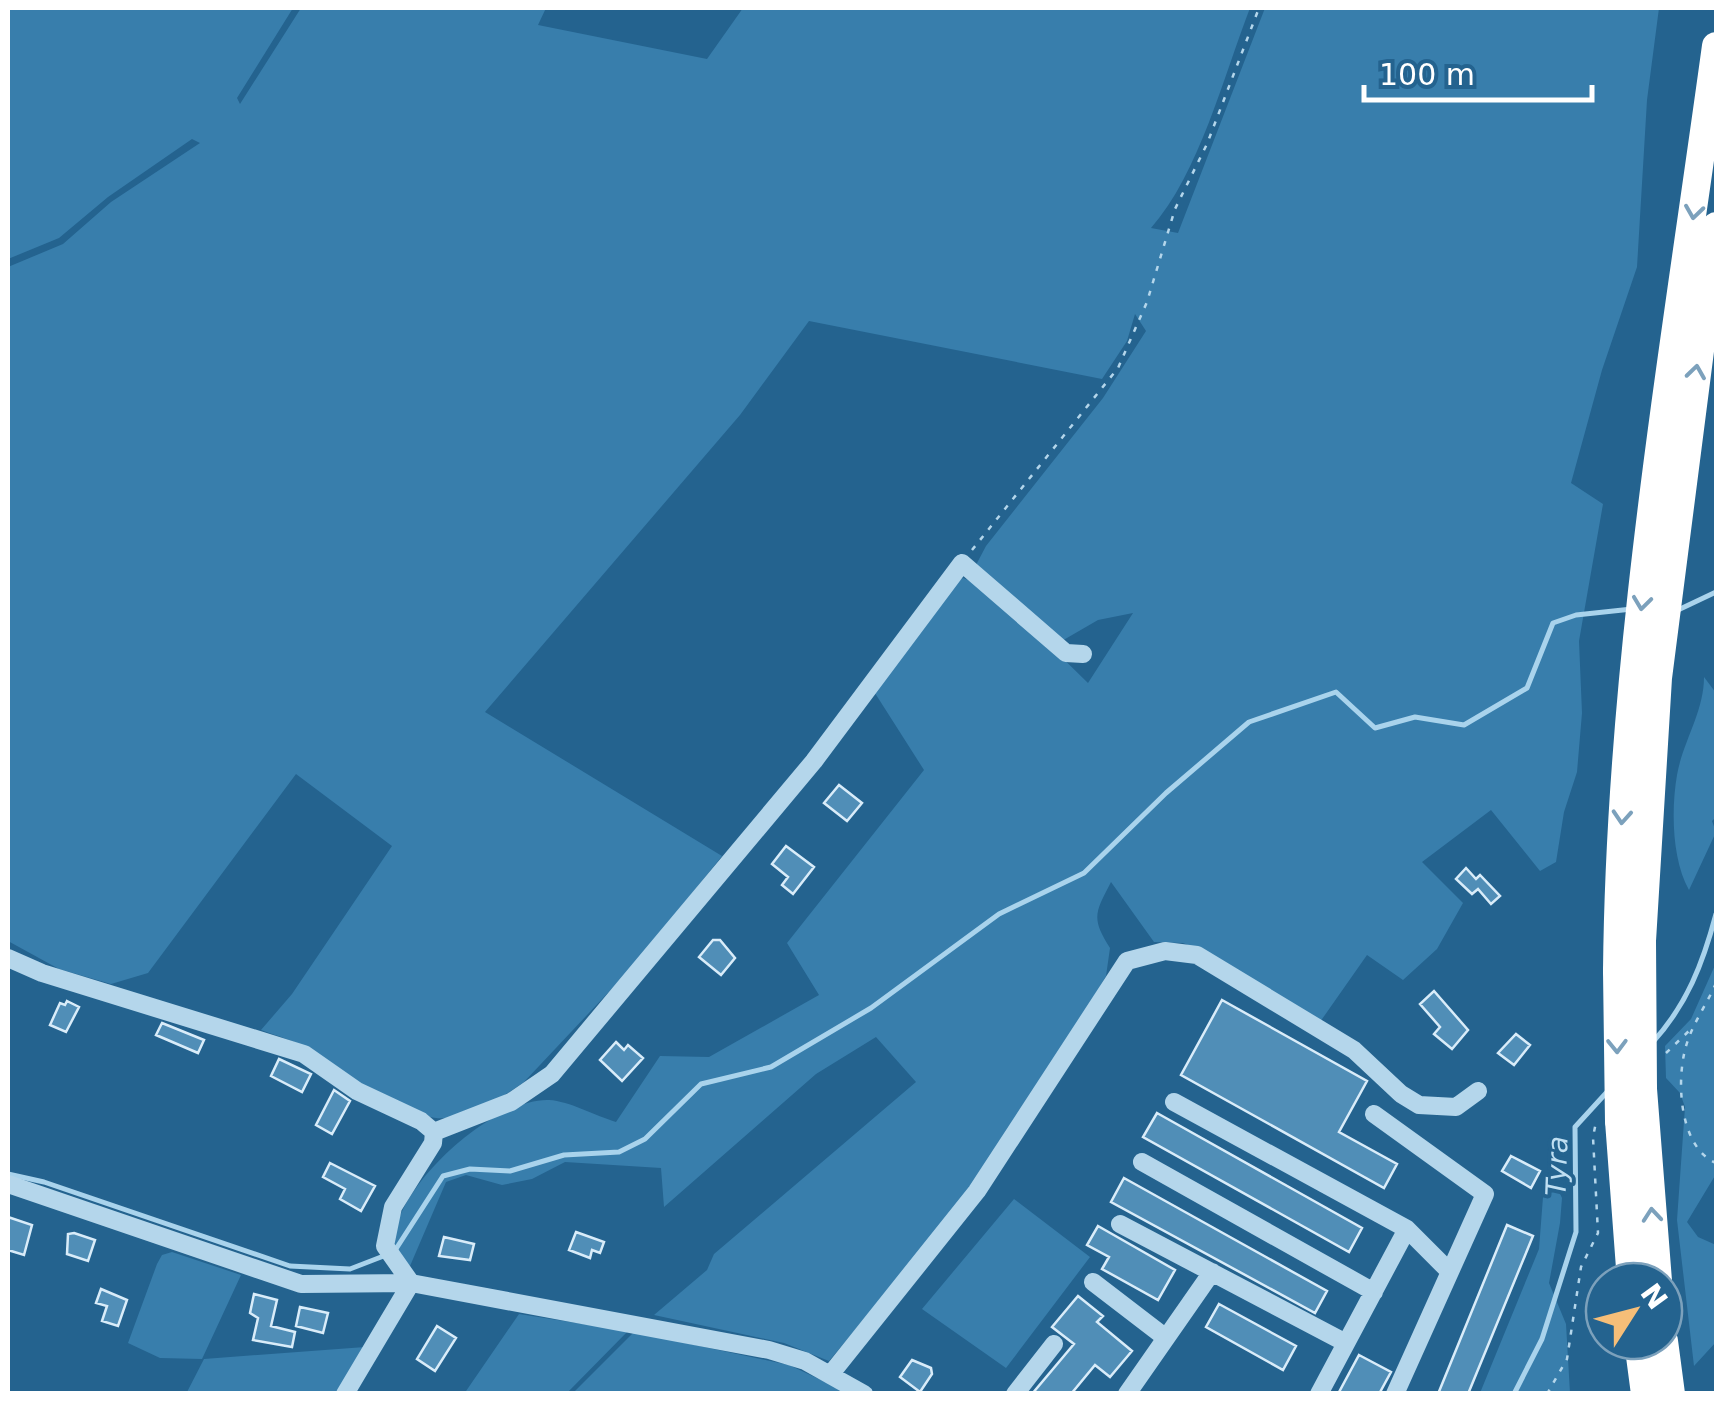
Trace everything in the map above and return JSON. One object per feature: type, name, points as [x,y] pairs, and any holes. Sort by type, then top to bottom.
[{"type":"highway","points":[[1630,1261],[1620,1121],[1617,972],[1621,823],[1646,677],[1716,46]]},
{"type":"highway","points":[[1663,533],[1716,226]]},
{"type":"highway","points":[[1646,677],[1643,1089],[1656,1261]]},
{"type":"highway","points":[[1641,1361],[1645,1394]]},
{"type":"highway","points":[[1666,1361],[1670,1394]]},
{"type":"street","points":[[434,1132],[511,1102],[552,1074],[814,761],[962,563],[1066,654],[1083,654]]},
{"type":"street","points":[[830,1375],[977,1190],[1127,962],[1165,951],[1196,955],[1354,1050],[1400,1094],[1419,1106],[1456,1106],[1478,1091]]},
{"type":"street","points":[[8,958],[42,973],[304,1054],[357,1092],[421,1121],[434,1132]]},
{"type":"street","points":[[1174,1102],[1407,1230],[1450,1272]]},
{"type":"street","points":[[1374,1114],[1485,1194],[1395,1394]]},
{"type":"street","points":[[411,1283],[393,1264],[385,1246],[393,1207],[433,1143],[434,1132]]},
{"type":"street","points":[[1142,1162],[1374,1292]]},
{"type":"street","points":[[8,1184],[301,1284],[411,1283],[769,1350],[805,1361],[864,1394]]},
{"type":"street","points":[[1120,1224],[1346,1343]]},
{"type":"street","points":[[1319,1394],[1407,1230]]},
{"type":"street","points":[[1127,1394],[1212,1272]]},
{"type":"street","points":[[1094,1282],[1166,1338]]},
{"type":"street","points":[[345,1394],[411,1283]]},
{"type":"street","points":[[1015,1394],[1054,1344]]},
{"type":"path","points":[[962,563],[1118,368],[1147,302],[1176,210],[1207,144],[1259,8]]},
{"type":"path","points":[[1716,983],[1686,1044],[1682,1085],[1691,1140],[1698,1152],[1716,1162]]},
{"type":"shaded area","points":[[8,8],[293,8],[237,98],[240,104],[301,8],[546,8],[538,25],[707,59],[743,8],[1250,8],[1197,152],[1168,206],[1151,228],[1178,233],[1265,8],[1659,8],[1647,100],[1637,267],[1602,370],[1571,483],[1603,504],[1579,641],[1582,713],[1577,772],[1564,812],[1556,862],[1540,871],[1491,810],[1422,862],[1463,903],[1437,949],[1403,980],[1367,955],[1320,1022],[1200,950],[1183,943],[1154,942],[1111,882],[1097,915],[1110,948],[1106,976],[1001,1155],[829,1361],[784,1343],[654,1315],[707,1270],[714,1254],[916,1082],[876,1037],[816,1074],[664,1207],[661,1168],[565,1162],[532,1179],[502,1185],[466,1175],[446,1182],[410,1266],[394,1244],[399,1218],[430,1171],[476,1129],[526,1103],[549,1100],[616,1122],[660,1056],[709,1057],[819,995],[787,943],[924,770],[873,690],[954,584],[963,578],[971,581],[1043,639],[1088,683],[1133,613],[1098,620],[1060,642],[976,565],[986,546],[1103,398],[1146,331],[1135,314],[1127,341],[1102,379],[809,321],[740,415],[485,712],[722,856],[635,964],[524,1082],[467,1113],[431,1117],[395,1104],[305,1047],[261,1030],[292,994],[392,846],[296,774],[148,973],[111,984],[59,969],[8,941],[8,267],[63,244],[111,202],[200,143],[192,139],[108,197],[59,238],[8,259]]},
{"type":"shaded area","points":[[1704,677],[1716,693],[1716,817],[1712,821],[1716,832],[1689,890],[1676,850],[1674,804],[1680,762],[1701,702]]},
{"type":"shaded area","points":[[1716,963],[1716,1174],[1687,1222],[1698,1237],[1716,1245],[1716,1342],[1694,1366],[1677,1220],[1685,1107],[1680,1093],[1666,1078],[1665,1046],[1691,1019]]},
{"type":"shaded area","points":[[1555,1183],[1562,1198],[1549,1283],[1566,1324],[1570,1393],[1480,1393],[1539,1249],[1544,1184]]},
{"type":"shaded area","points":[[1014,1199],[1090,1257],[1006,1368],[922,1309]]},
{"type":"shaded area","points":[[172,1252],[241,1275],[202,1359],[160,1358],[128,1343],[157,1264],[162,1255]]},
{"type":"shaded area","points":[[519,1314],[628,1331],[567,1393],[464,1394]]},
{"type":"shaded area","points":[[634,1332],[789,1365],[851,1394],[572,1394]]},
{"type":"shaded area","points":[[365,1347],[337,1393],[186,1394],[204,1359]]},
{"type":"building","points":[[839,785],[862,803],[847,821],[824,803]]},
{"type":"building","points":[[786,846],[814,867],[793,894],[782,885],[788,877],[772,864]]},
{"type":"building","points":[[1466,868],[1476,879],[1480,875],[1500,896],[1491,904],[1478,889],[1472,894],[1456,879]]},
{"type":"building","points":[[713,940],[720,940],[735,958],[721,975],[699,957]]},
{"type":"building","points":[[1434,991],[1468,1030],[1452,1049],[1434,1034],[1440,1027],[1420,1004]]},
{"type":"building","points":[[1222,1000],[1367,1081],[1339,1132],[1397,1164],[1384,1188],[1181,1075]]},
{"type":"building","points":[[67,1001],[79,1007],[66,1032],[50,1025],[60,1003],[65,1005]]},
{"type":"building","points":[[162,1023],[204,1040],[198,1053],[156,1035]]},
{"type":"building","points":[[1516,1034],[1530,1045],[1514,1065],[1498,1053]]},
{"type":"building","points":[[616,1042],[624,1050],[628,1045],[643,1058],[622,1081],[600,1060]]},
{"type":"building","points":[[279,1059],[311,1074],[302,1092],[271,1076]]},
{"type":"building","points":[[334,1090],[350,1101],[332,1134],[316,1125]]},
{"type":"building","points":[[1157,1113],[1362,1228],[1349,1252],[1143,1137]]},
{"type":"building","points":[[1511,1156],[1540,1171],[1531,1188],[1502,1171]]},
{"type":"building","points":[[330,1163],[375,1186],[361,1211],[340,1199],[345,1189],[323,1177]]},
{"type":"building","points":[[1124,1178],[1327,1291],[1315,1313],[1111,1202]]},
{"type":"building","points":[[8,1217],[32,1225],[24,1255],[8,1250]]},
{"type":"building","points":[[1507,1225],[1533,1236],[1468,1394],[1438,1394]]},
{"type":"building","points":[[1098,1226],[1175,1270],[1158,1300],[1102,1269],[1109,1257],[1087,1245]]},
{"type":"building","points":[[576,1232],[604,1242],[600,1253],[592,1250],[590,1258],[569,1250]]},
{"type":"building","points":[[68,1234],[95,1240],[88,1261],[67,1254]]},
{"type":"building","points":[[444,1237],[474,1244],[470,1260],[439,1256]]},
{"type":"building","points":[[101,1289],[127,1300],[118,1326],[102,1321],[107,1306],[96,1303]]},
{"type":"building","points":[[254,1294],[277,1300],[271,1326],[295,1332],[292,1347],[253,1340],[258,1318],[250,1313]]},
{"type":"building","points":[[1078,1296],[1103,1316],[1097,1322],[1132,1351],[1110,1377],[1095,1365],[1071,1394],[1032,1394],[1074,1344],[1052,1327]]},
{"type":"building","points":[[1219,1304],[1296,1346],[1283,1370],[1206,1327]]},
{"type":"building","points":[[300,1307],[328,1313],[323,1333],[296,1326]]},
{"type":"building","points":[[437,1326],[456,1338],[435,1371],[417,1359]]},
{"type":"building","points":[[1359,1355],[1391,1372],[1379,1394],[1338,1394]]},
{"type":"building","points":[[912,1360],[931,1368],[932,1374],[920,1392],[900,1377]]},
{"type":"waterway","points":[[1678,610],[1716,592]]},
{"type":"waterway","points":[[8,1174],[44,1182],[290,1266],[350,1269],[394,1252],[443,1176],[470,1169],[510,1171],[564,1155],[619,1152],[645,1139],[701,1084],[771,1067],[871,1008],[999,914],[1084,873],[1166,793],[1249,722],[1336,692],[1375,728],[1415,717],[1464,725],[1527,688],[1553,623],[1576,615],[1632,609]]},
{"type":"waterway","name":"Tyra","points":[[1652,1043],[1675,1014],[1692,983],[1716,914]]},
{"type":"waterway","name":"Tyra","points":[[1514,1394],[1542,1339],[1576,1232],[1575,1127],[1607,1092]]}]
